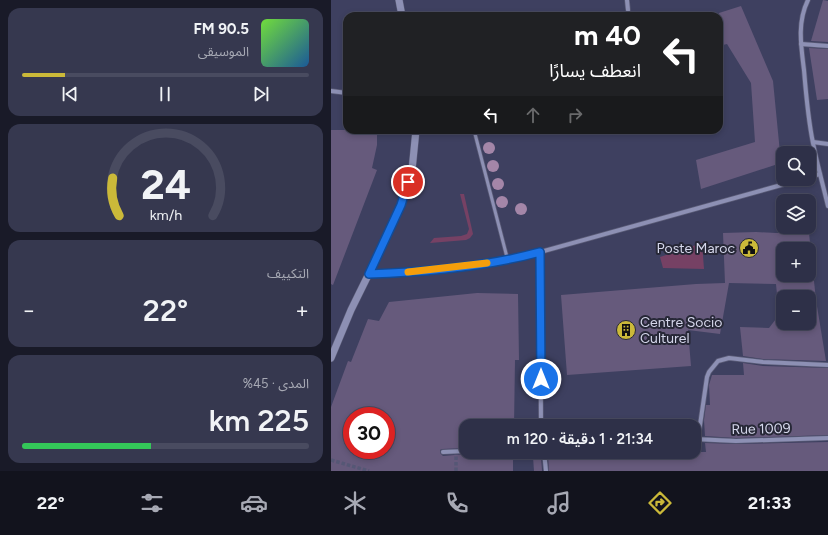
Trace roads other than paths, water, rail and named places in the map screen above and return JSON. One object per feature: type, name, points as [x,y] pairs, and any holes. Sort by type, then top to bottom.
[{"type":"street","points":[[399,0],[401,12]]},
{"type":"street","points":[[627,0],[629,10]]},
{"type":"street","points":[[808,0],[803,10],[801,23],[801,44],[813,142],[828,206]]},
{"type":"street","points":[[801,44],[828,46]]},
{"type":"street","points":[[331,91],[343,92]]},
{"type":"street","points":[[331,358],[351,310],[401,205],[412,170],[416,134]]},
{"type":"street","points":[[813,142],[828,144]]},
{"type":"street","points":[[816,175],[820,174]]},
{"type":"street","points":[[369,274],[410,272],[508,261],[778,186]]},
{"type":"street","points":[[540,252],[541,419]]},
{"type":"street","points":[[700,419],[707,377],[718,360],[729,358],[763,362],[828,365]]},
{"type":"street","name":"Rue 1009","points":[[701,439],[736,441],[828,438]]},
{"type":"street","points":[[443,452],[459,451]]},
{"type":"street","points":[[545,459],[546,471]]},
{"type":"lane","points":[[475,134],[508,261]]},
{"type":"tunnel","points":[[456,451],[456,471]]},
{"type":"tunnel","points":[[331,460],[369,471]]},
{"type":"place","name":"Poste Maroc","points":[[749,248]]},
{"type":"place","name":"Centre Socio Culturel","points":[[626,330]]}]
